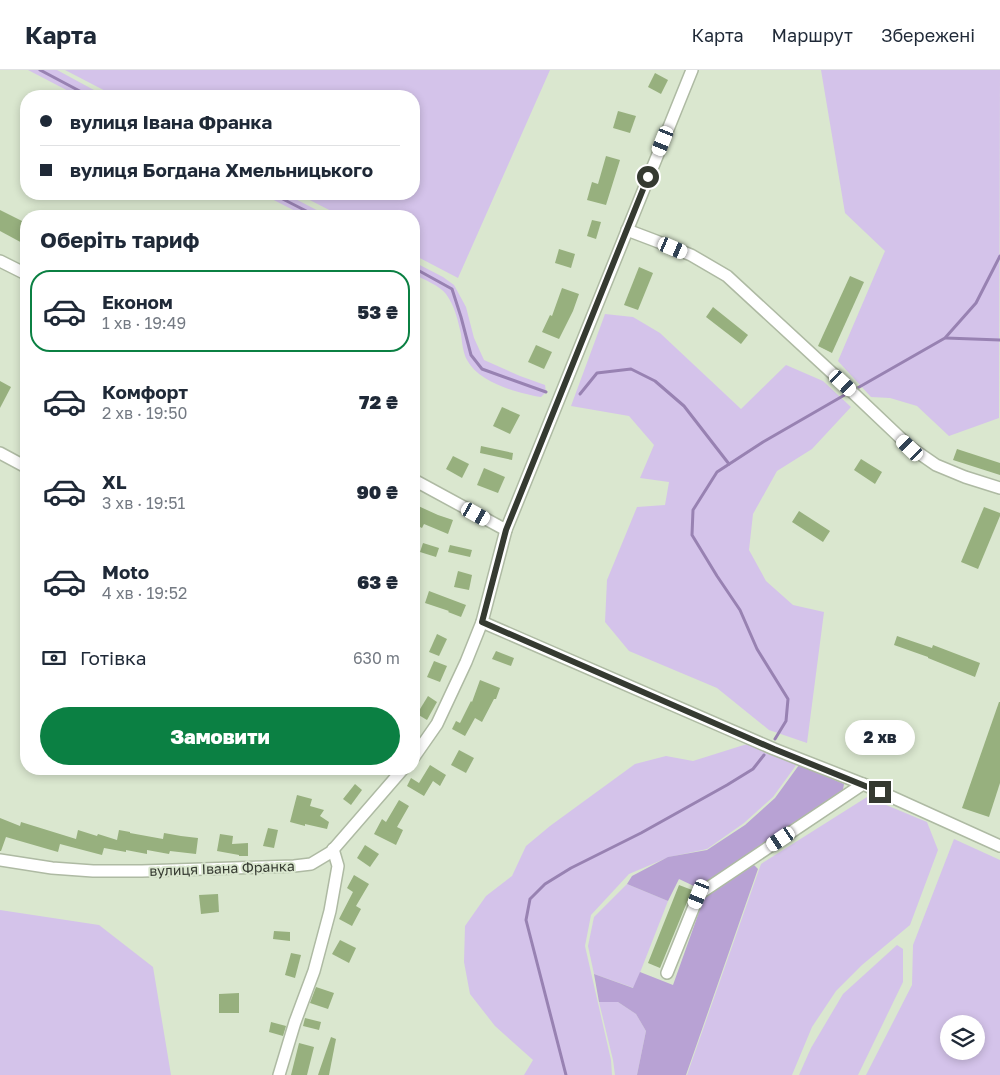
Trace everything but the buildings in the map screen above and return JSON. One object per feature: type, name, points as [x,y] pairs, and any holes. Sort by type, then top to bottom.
[{"type":"street","points":[[420,748],[437,724],[482,622],[506,530],[692,70]]},
{"type":"street","points":[[627,230],[691,255],[727,276],[910,448],[936,465],[1000,488]]},
{"type":"street","points":[[0,261],[20,271]]},
{"type":"street","points":[[0,453],[20,464]]},
{"type":"street","points":[[420,483],[506,530]]},
{"type":"street","points":[[482,622],[774,749],[862,784],[1000,846]]},
{"type":"street","name":"вулиця Івана Франка","points":[[0,860],[52,868],[93,871],[237,868],[311,864],[331,852],[399,775]]},
{"type":"street","points":[[666,973],[699,894],[862,784]]},
{"type":"street","points":[[280,1075],[295,1022],[314,971],[330,911],[338,866],[333,849]]},
{"type":"shaded area","points":[[28,70],[57,70],[94,90],[66,90]]},
{"type":"shaded area","points":[[65,70],[550,70],[458,278],[420,258],[420,210],[329,210],[310,200],[420,200],[420,90],[103,90]]},
{"type":"shaded area","points":[[821,70],[1000,70],[999,418],[949,436],[917,406],[890,398],[871,397],[838,361],[885,251],[845,213]]},
{"type":"shaded area","points":[[274,200],[297,200],[317,210],[293,210]]},
{"type":"shaded area","points":[[420,265],[454,285],[466,307],[474,338],[484,360],[545,385],[546,392],[541,397],[521,393],[500,386],[480,375],[467,360],[457,319],[449,299],[446,294],[420,277]]},
{"type":"shaded area","points":[[605,314],[633,317],[660,333],[741,409],[786,365],[823,381],[851,407],[812,449],[777,471],[753,514],[749,550],[766,581],[793,605],[824,612],[807,743],[769,730],[717,688],[629,651],[605,622],[607,580],[637,507],[665,505],[669,482],[640,478],[654,445],[629,416],[571,406]]},
{"type":"shaded area","points":[[747,744],[797,764],[773,797],[744,823],[707,849],[669,857],[629,874],[591,915],[585,946],[611,1060],[612,1075],[524,1075],[533,1060],[495,1026],[470,994],[464,962],[465,926],[486,896],[512,876],[526,846],[550,826],[635,764],[666,756],[693,761]]},
{"type":"shaded area","points":[[799,765],[844,784],[842,795],[703,887],[696,887],[679,879],[668,901],[627,884],[632,876],[668,857],[707,850],[745,825],[775,798]]},
{"type":"shaded area","points":[[867,797],[927,822],[938,850],[910,925],[862,965],[836,991],[812,1027],[792,1075],[687,1075],[761,864]]},
{"type":"shaded area","points":[[954,839],[1000,860],[1000,1075],[866,1075],[912,985],[913,945]]},
{"type":"shaded area","points":[[754,865],[758,869],[686,1075],[637,1075],[646,1031],[636,1014],[618,1002],[599,1002],[594,974],[633,988],[640,972],[673,985],[704,898]]},
{"type":"shaded area","points":[[627,884],[668,901],[634,988],[594,974],[588,946],[594,917]]},
{"type":"shaded area","points":[[0,910],[99,925],[153,967],[171,1075],[0,1075]]},
{"type":"shaded area","points":[[897,945],[903,949],[903,982],[858,1075],[799,1075],[811,1048],[843,994]]},
{"type":"shaded area","points":[[599,1002],[618,1002],[636,1014],[646,1031],[637,1075],[615,1075]]},
{"type":"waterway","points":[[40,70],[78,90]]},
{"type":"waterway","points":[[285,200],[304,210]]},
{"type":"waterway","points":[[854,390],[945,338],[976,303],[1000,256]]},
{"type":"waterway","points":[[420,271],[452,289],[471,355],[482,369],[546,392]]},
{"type":"waterway","points":[[946,338],[1000,340]]},
{"type":"waterway","points":[[580,394],[597,373],[631,369],[655,381],[684,406],[729,464]]},
{"type":"waterway","points":[[775,739],[786,721],[788,699],[757,649],[740,610],[692,535],[693,510],[717,472],[763,442],[848,393]]},
{"type":"waterway","points":[[566,1075],[526,920],[530,899],[545,884],[571,868],[641,833],[727,785],[753,769],[764,755]]},
{"type":"route","points":[[648,177],[506,530],[482,622],[774,749],[880,792]]}]
